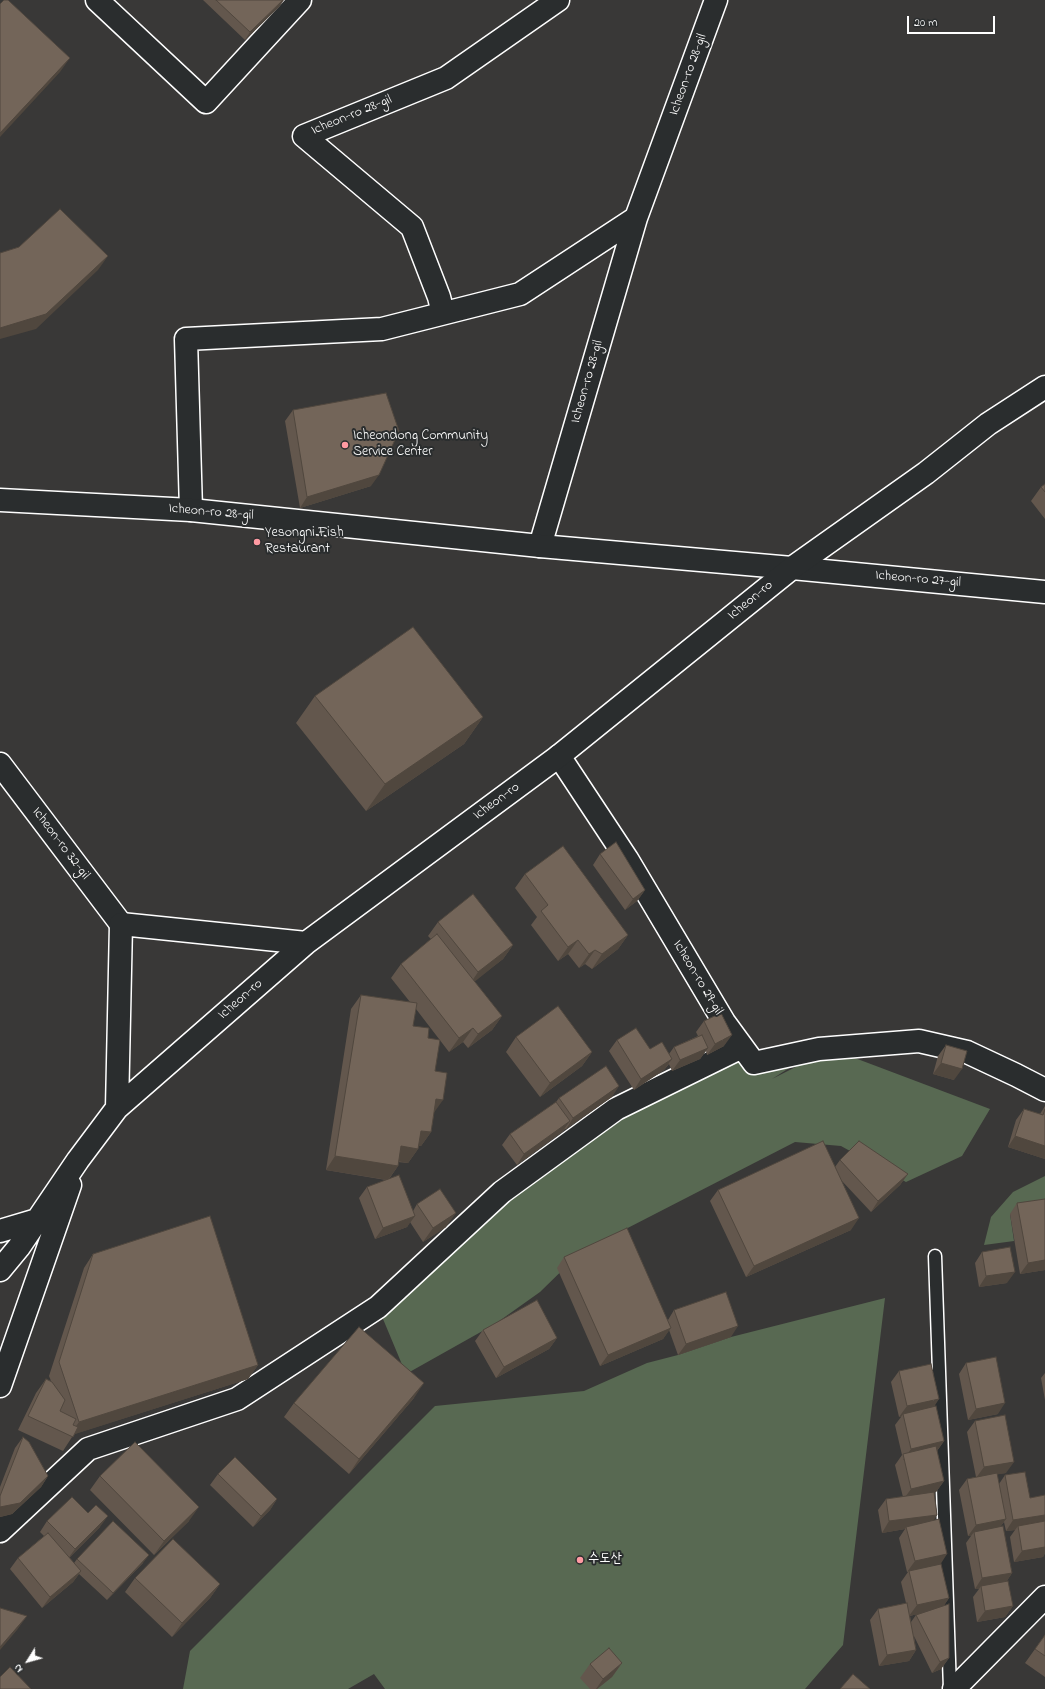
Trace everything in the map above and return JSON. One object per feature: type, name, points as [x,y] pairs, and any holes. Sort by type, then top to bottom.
[{"type":"street","points":[[97,0],[206,102],[300,0]]},
{"type":"street","name":"Icheon-ro 28-gil","points":[[443,313],[439,297],[412,227],[304,136],[446,78],[558,0]]},
{"type":"street","name":"Icheon-ro 28-gil","points":[[540,546],[636,218],[716,0]]},
{"type":"street","points":[[191,510],[186,339],[382,329],[520,294],[636,218]]},
{"type":"street","name":"Icheon-ro","points":[[0,1270],[19,1247],[78,1160],[117,1108],[306,943],[559,756],[792,568],[926,473],[988,424],[1045,387]]},
{"type":"street","name":"Icheon-ro 28-gil","points":[[0,500],[191,510],[540,546],[792,568]]},
{"type":"street","name":"Icheon-ro 27-gil","points":[[792,568],[1045,592]]},
{"type":"street","name":"Icheon-ro 29-gil","points":[[559,756],[627,859],[724,1022],[754,1063],[819,1049],[919,1041],[967,1052],[1045,1090]]},
{"type":"street","name":"Icheon-ro 32-gil","points":[[0,764],[121,924]]},
{"type":"street","points":[[117,1108],[121,924],[306,943]]},
{"type":"street","points":[[0,1531],[88,1449],[237,1399],[378,1307],[502,1192],[616,1109],[742,1047]]},
{"type":"street","points":[[0,1386],[78,1160]]},
{"type":"street","points":[[0,1231],[37,1220]]},
{"type":"street","points":[[954,1689],[1045,1597]]},
{"type":"lane","points":[[935,1256],[950,1689]]},
{"type":"green space","points":[[742,1047],[755,1063],[819,1049],[772,1079],[831,1049],[990,1109],[962,1156],[906,1182],[841,1146],[795,1142],[581,1252],[540,1292],[495,1324],[406,1374],[378,1307],[616,1109]]},
{"type":"green space","points":[[1045,1176],[1045,1208],[1010,1214],[1014,1241],[984,1245],[991,1217],[1013,1192]]},
{"type":"green space","points":[[885,1298],[843,1645],[805,1689],[385,1689],[374,1674],[348,1689],[183,1689],[190,1651],[435,1406],[584,1391],[647,1363],[678,1355],[731,1337]]},
{"type":"building","points":[[4,0],[8,0],[70,58],[0,133],[0,4]]},
{"type":"building","points":[[216,0],[283,0],[250,32]]},
{"type":"building","points":[[60,209],[108,256],[46,314],[0,328],[0,253],[19,247]]},
{"type":"building","points":[[386,393],[399,431],[379,475],[307,497],[293,410]]},
{"type":"building","points":[[1045,484],[1045,492],[1041,487]]},
{"type":"building","points":[[413,627],[483,717],[385,784],[315,696]]},
{"type":"building","points":[[616,842],[645,890],[633,899],[600,854]]},
{"type":"building","points":[[563,846],[628,935],[602,954],[595,950],[589,954],[578,940],[568,947],[541,911],[548,905],[525,874]]},
{"type":"building","points":[[473,894],[513,945],[478,972],[438,922]]},
{"type":"building","points":[[437,934],[502,1016],[478,1034],[473,1028],[459,1038],[401,964]]},
{"type":"building","points":[[361,995],[417,1003],[413,1026],[429,1028],[428,1038],[440,1040],[435,1071],[447,1073],[443,1100],[436,1099],[431,1132],[421,1131],[418,1149],[401,1146],[398,1166],[335,1156]]},
{"type":"building","points":[[558,1006],[592,1052],[550,1083],[516,1037]]},
{"type":"building","points":[[721,1013],[732,1035],[715,1044],[704,1021]]},
{"type":"building","points":[[636,1028],[650,1049],[662,1042],[672,1059],[641,1079],[617,1040]]},
{"type":"building","points":[[702,1035],[708,1048],[680,1060],[674,1047]]},
{"type":"building","points":[[946,1045],[967,1051],[962,1069],[941,1063]]},
{"type":"building","points":[[606,1066],[619,1086],[573,1118],[559,1098]]},
{"type":"building","points":[[556,1102],[570,1121],[524,1154],[510,1134]]},
{"type":"building","points":[[1024,1109],[1043,1115],[1045,1109],[1045,1146],[1015,1136]]},
{"type":"building","points":[[823,1141],[859,1218],[754,1266],[718,1190]]},
{"type":"building","points":[[859,1141],[908,1174],[878,1201],[840,1160]]},
{"type":"building","points":[[399,1175],[415,1216],[383,1228],[367,1187]]},
{"type":"building","points":[[440,1189],[456,1213],[433,1228],[417,1204]]},
{"type":"building","points":[[1045,1199],[1045,1260],[1028,1263],[1017,1203]]},
{"type":"building","points":[[210,1216],[258,1365],[79,1422],[59,1362],[93,1254]]},
{"type":"building","points":[[627,1228],[671,1328],[608,1355],[564,1257]]},
{"type":"building","points":[[1010,1247],[1015,1272],[986,1276],[982,1252]]},
{"type":"building","points":[[726,1292],[738,1326],[686,1344],[674,1310]]},
{"type":"building","points":[[537,1300],[557,1338],[504,1367],[483,1330]]},
{"type":"building","points":[[359,1327],[424,1383],[359,1459],[294,1403]]},
{"type":"building","points":[[996,1357],[1005,1403],[976,1409],[966,1363]]},
{"type":"building","points":[[931,1364],[939,1399],[907,1406],[899,1371]]},
{"type":"building","points":[[46,1379],[52,1382],[65,1400],[60,1411],[76,1419],[73,1425],[78,1427],[73,1437],[28,1416]]},
{"type":"building","points":[[936,1406],[944,1441],[911,1449],[903,1414]]},
{"type":"building","points":[[1005,1415],[1014,1462],[984,1467],[975,1421]]},
{"type":"building","points":[[23,1437],[29,1442],[48,1476],[20,1503],[0,1507],[0,1496]]},
{"type":"building","points":[[135,1442],[199,1507],[164,1541],[100,1476]]},
{"type":"building","points":[[936,1446],[944,1481],[911,1489],[903,1454]]},
{"type":"building","points":[[235,1457],[277,1499],[261,1516],[218,1474]]},
{"type":"building","points":[[1025,1472],[1030,1498],[1045,1495],[1045,1515],[1013,1520],[1005,1475]]},
{"type":"building","points":[[997,1473],[1006,1519],[976,1525],[967,1479]]},
{"type":"building","points":[[934,1492],[937,1515],[889,1521],[886,1499]]},
{"type":"building","points":[[72,1497],[88,1513],[96,1505],[108,1516],[75,1549],[47,1521]]},
{"type":"building","points":[[939,1519],[947,1554],[915,1561],[906,1527]]},
{"type":"building","points":[[113,1521],[149,1555],[113,1593],[77,1559]]},
{"type":"building","points":[[1045,1521],[1045,1547],[1022,1551],[1018,1526]]},
{"type":"building","points":[[1003,1526],[1012,1573],[982,1578],[974,1532]]},
{"type":"building","points":[[48,1533],[81,1571],[50,1597],[18,1558]]},
{"type":"building","points":[[173,1539],[220,1584],[182,1623],[135,1578]]},
{"type":"building","points":[[941,1564],[949,1598],[917,1605],[909,1571]]},
{"type":"building","points":[[1008,1581],[1013,1606],[985,1611],[981,1586]]},
{"type":"building","points":[[907,1603],[916,1650],[887,1655],[878,1609]]},
{"type":"building","points":[[949,1604],[949,1658],[940,1662],[916,1615]]},
{"type":"building","points":[[0,1608],[27,1616],[0,1647]]},
{"type":"building","points":[[1045,1635],[1045,1656],[1035,1649]]},
{"type":"building","points":[[609,1648],[622,1663],[603,1679],[590,1664]]},
{"type":"building","points":[[10,1667],[31,1689],[0,1689],[0,1677]]},
{"type":"building","points":[[853,1674],[870,1689],[840,1689]]},
{"type":"place","name":"Icheondong Community Service Center","points":[[345,445]]},
{"type":"place","name":"Yesongni Fish Restaurant","points":[[257,542]]},
{"type":"place","name":"수도산","points":[[580,1560]]}]
